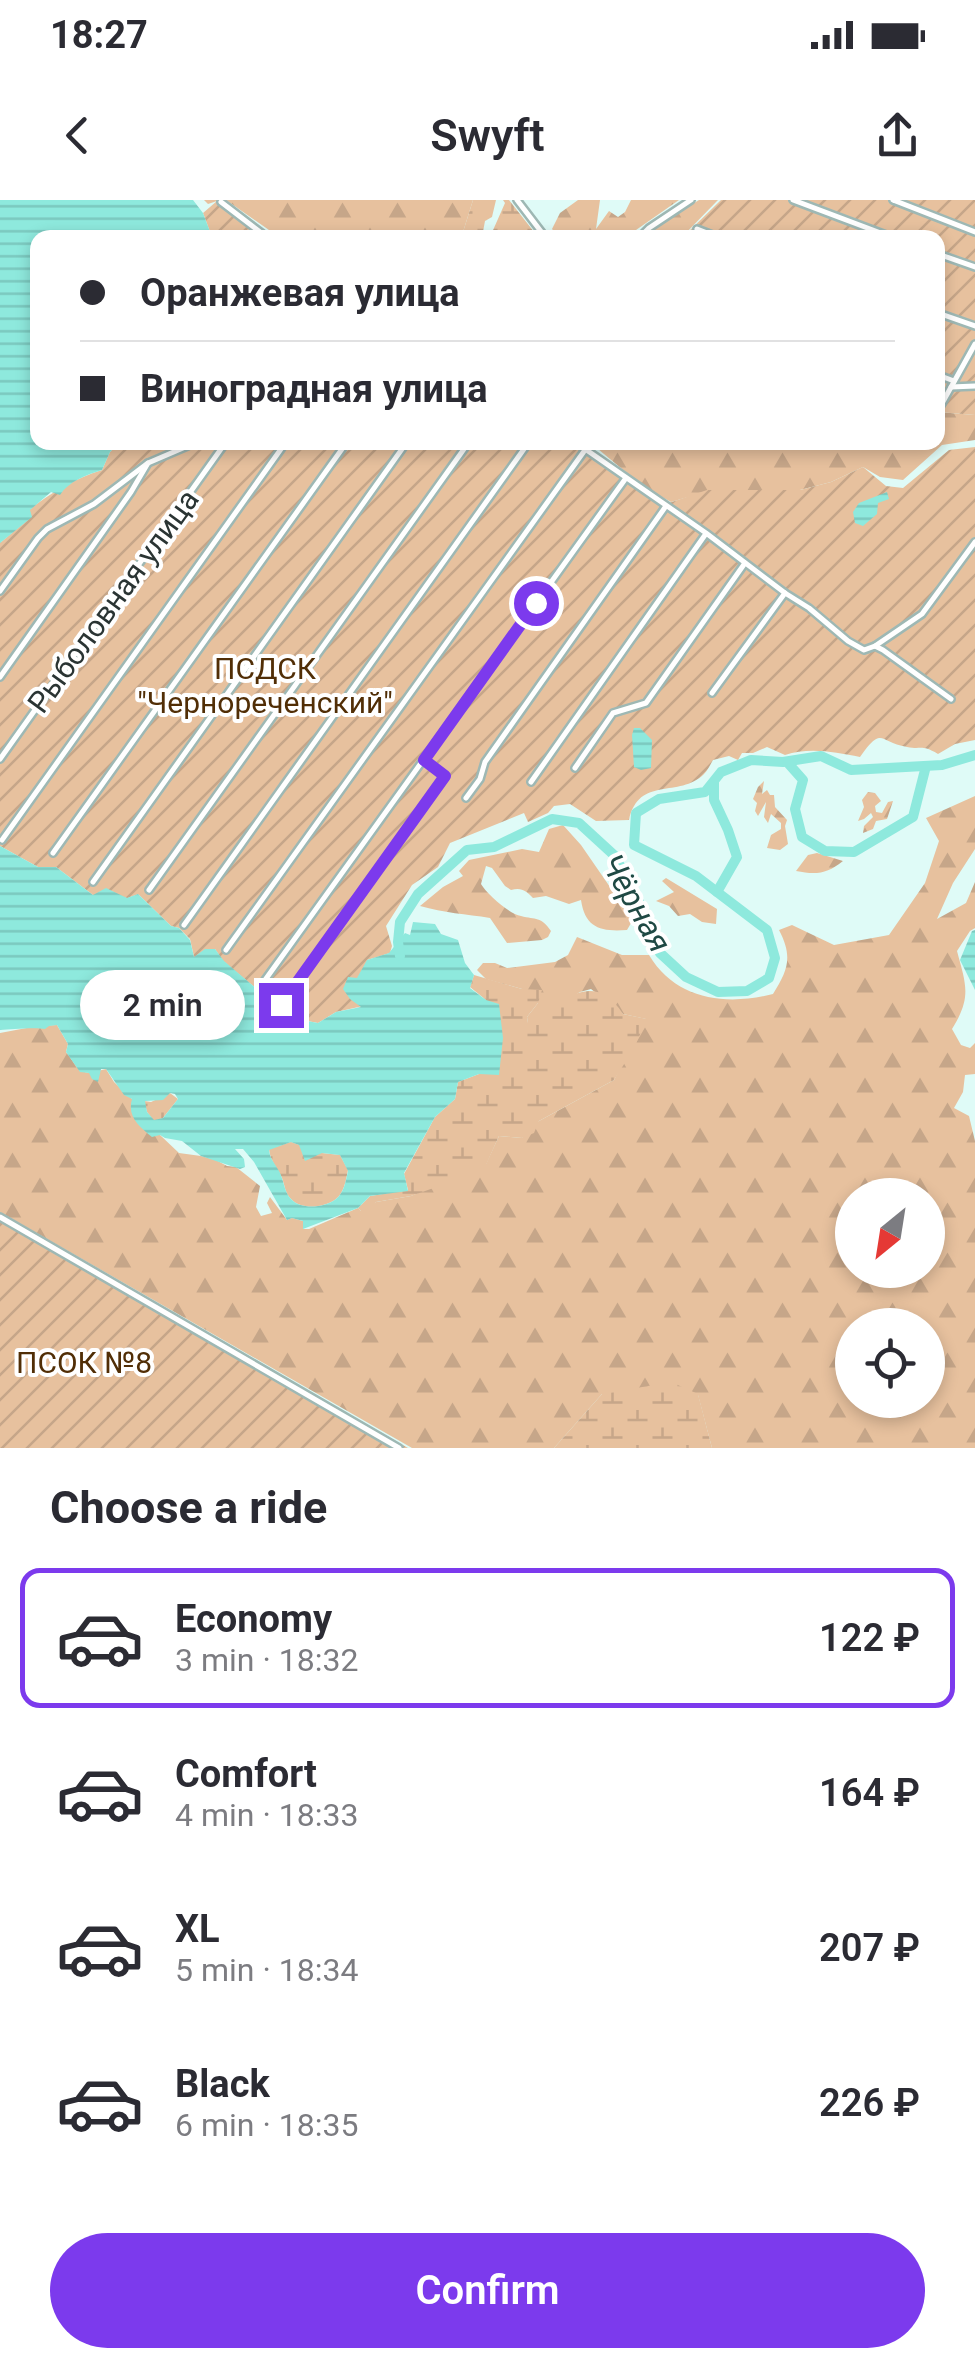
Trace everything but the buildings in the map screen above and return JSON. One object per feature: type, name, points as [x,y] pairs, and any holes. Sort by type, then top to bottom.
[{"type":"street","points":[[517,200],[540,230]]},
{"type":"street","points":[[647,230],[691,200]]},
{"type":"street","points":[[792,200],[873,230]]},
{"type":"street","points":[[893,200],[975,232]]},
{"type":"street","points":[[221,202],[258,230]]},
{"type":"street","points":[[945,257],[975,268]]},
{"type":"street","points":[[945,315],[975,326]]},
{"type":"street","points":[[945,397],[975,344]]},
{"type":"street","points":[[945,380],[975,386]]},
{"type":"street","points":[[0,592],[38,538],[48,530],[94,504],[148,463],[178,450]]},
{"type":"street","name":"Рыболовная улица","points":[[0,759],[220,450]]},
{"type":"street","points":[[2,840],[280,450]]},
{"type":"street","points":[[54,853],[341,450]]},
{"type":"street","points":[[93,882],[401,450]]},
{"type":"street","points":[[149,890],[463,450]]},
{"type":"street","points":[[184,925],[523,450]]},
{"type":"street","points":[[226,950],[585,450],[864,650],[922,614],[975,542]]},
{"type":"street","points":[[0,677],[148,463]]},
{"type":"street","points":[[260,987],[626,478]]},
{"type":"street","points":[[466,798],[480,779],[485,762],[666,506]]},
{"type":"street","points":[[531,782],[706,534]]},
{"type":"street","points":[[575,768],[613,714],[646,702],[745,563]]},
{"type":"street","points":[[712,694],[785,592]]},
{"type":"street","points":[[875,646],[951,699]]},
{"type":"street","points":[[281,1005],[445,776],[424,760]]},
{"type":"street","points":[[0,1217],[398,1448]]},
{"type":"green space","points":[[204,200],[223,200],[263,230],[209,230],[203,213],[217,201],[208,204]]},
{"type":"green space","points":[[226,200],[473,200],[464,230],[269,230]]},
{"type":"green space","points":[[473,200],[496,200],[483,230],[464,230]]},
{"type":"green space","points":[[503,200],[509,200],[533,230],[493,230]]},
{"type":"green space","points":[[578,200],[600,200],[596,229],[609,211],[618,217],[631,200],[679,200],[636,230],[553,230],[560,213]]},
{"type":"green space","points":[[699,200],[718,200],[689,230],[654,230]]},
{"type":"green space","points":[[721,200],[975,200],[975,415],[945,413],[945,230],[690,230]]},
{"type":"green space","points":[[945,413],[975,415],[975,440],[945,445]]},
{"type":"green space","name":"ПСДСК \"Чернореченский\"","points":[[975,447],[975,740],[955,744],[938,754],[877,738],[860,757],[813,751],[785,755],[767,747],[742,753],[738,760],[729,756],[713,760],[694,781],[641,797],[629,820],[596,821],[570,804],[554,806],[528,822],[524,813],[450,843],[438,867],[412,885],[386,926],[392,946],[390,953],[367,960],[363,1006],[336,1012],[318,1023],[292,1018],[223,961],[215,949],[194,957],[190,939],[138,894],[128,898],[93,895],[56,867],[38,867],[0,846],[0,543],[31,517],[29,510],[37,504],[102,470],[110,452],[591,450],[666,504],[707,490],[800,490],[831,482],[863,467],[886,486],[903,488],[949,450]]},
{"type":"green space","points":[[600,450],[936,450],[903,480],[880,477],[863,467],[831,482],[800,490],[688,497],[671,502]]},
{"type":"green space","points":[[764,781],[762,794],[767,790],[774,795],[775,807],[787,820],[788,844],[780,850],[767,848],[781,823],[771,814],[768,823],[764,817],[766,802],[758,816],[755,811],[757,803],[753,799]]},
{"type":"green space","points":[[868,792],[875,793],[881,801],[875,806],[876,812],[882,813],[888,802],[893,801],[887,819],[876,821],[873,829],[863,833],[873,817],[871,813],[858,821],[864,807],[862,800]]},
{"type":"green space","points":[[975,796],[975,849],[953,883],[937,919],[966,903],[975,882],[975,928],[957,951],[965,999],[952,1029],[961,1045],[970,1048],[975,1043],[975,1074],[965,1075],[963,1092],[954,1108],[969,1116],[975,1141],[975,1448],[712,1448],[698,1395],[602,1394],[554,1448],[412,1448],[0,1212],[0,1033],[57,1025],[68,1044],[66,1052],[80,1071],[106,1069],[179,1153],[236,1167],[260,1186],[256,1207],[261,1216],[272,1213],[267,1203],[270,1197],[287,1220],[303,1221],[303,1229],[309,1229],[376,1202],[411,1196],[486,1164],[499,1136],[522,1138],[539,1121],[614,1080],[646,1019],[623,1014],[591,989],[528,1024],[527,1017],[538,1003],[522,989],[486,979],[477,970],[483,963],[507,968],[555,962],[568,955],[577,937],[622,955],[649,955],[673,982],[704,996],[738,999],[773,994],[787,963],[779,930],[792,925],[834,945],[889,935],[925,883],[939,841],[926,818]]},
{"type":"green space","points":[[563,825],[610,887],[631,903],[634,918],[627,930],[596,926],[586,917],[581,900],[569,904],[546,896],[533,898],[521,889],[511,890],[486,866],[481,884],[488,893],[511,912],[544,923],[551,931],[548,937],[507,943],[490,918],[420,906],[463,876],[459,871],[469,860],[522,849],[539,852],[549,829]]},
{"type":"green space","points":[[817,853],[843,861],[821,872],[796,871],[808,855]]},
{"type":"green space","points":[[666,878],[717,909],[716,924],[702,922],[690,914],[678,916],[669,906],[656,901],[674,892],[662,881]]},
{"type":"green space","points":[[474,975],[522,989],[542,990],[527,1017],[528,1023],[565,999],[589,991],[612,1000],[623,1014],[647,1019],[614,1080],[539,1121],[534,1133],[522,1138],[499,1136],[486,1165],[473,1174],[411,1196],[376,1202],[359,1219],[358,1208],[370,1196],[408,1190],[404,1174],[435,1117],[455,1099],[458,1082],[479,1074],[486,1000],[470,987]]},
{"type":"green space","points":[[170,1093],[178,1099],[163,1118],[154,1121],[144,1101],[151,1102]]},
{"type":"green space","points":[[291,1142],[340,1155],[348,1170],[343,1190],[336,1199],[306,1206],[289,1197],[269,1149]]},
{"type":"green space","name":"ПСОК №8","points":[[0,1215],[49,1242],[408,1448],[0,1448]]},
{"type":"green space","points":[[671,1382],[698,1394],[712,1448],[554,1448],[602,1394]]},
{"type":"shaded area","points":[[0,200],[193,200],[209,230],[30,230],[30,450],[112,450],[102,470],[73,482],[60,495],[51,492],[30,510],[32,517],[0,543]]},
{"type":"shaded area","points":[[887,492],[889,499],[878,503],[877,514],[863,526],[855,523],[853,512],[859,503]]},
{"type":"shaded area","points":[[634,728],[640,728],[652,740],[651,768],[634,767]]},
{"type":"shaded area","points":[[0,846],[38,867],[56,867],[93,895],[106,888],[127,898],[138,894],[190,940],[194,957],[205,949],[215,949],[291,1018],[318,1023],[336,1012],[361,1007],[343,989],[348,977],[357,978],[367,960],[389,953],[405,933],[410,935],[413,922],[435,924],[441,934],[458,940],[465,963],[474,975],[470,988],[499,1004],[503,1038],[499,1075],[479,1074],[458,1082],[455,1099],[435,1117],[404,1173],[408,1191],[370,1196],[358,1208],[303,1229],[303,1221],[287,1220],[243,1149],[235,1149],[244,1159],[245,1167],[240,1169],[201,1156],[182,1141],[160,1135],[152,1137],[133,1116],[132,1099],[124,1095],[106,1069],[101,1069],[98,1082],[89,1073],[80,1072],[66,1052],[68,1044],[57,1025],[0,1030]],"holes":[[[170,1093],[178,1099],[163,1118],[154,1120],[145,1101],[163,1100]],[[291,1142],[299,1145],[305,1161],[322,1153],[340,1155],[348,1171],[336,1199],[306,1206],[289,1196],[269,1150]]]},
{"type":"shaded area","points":[[975,930],[975,990],[960,960]]},
{"type":"waterway","name":"Чёрная","points":[[400,956],[400,922],[418,894],[467,850],[494,847],[552,819],[579,823],[615,856],[660,953],[686,977],[718,992],[747,991],[769,978],[775,958],[767,930],[696,876],[634,845],[636,813],[659,799],[705,792],[721,772],[751,760],[783,762],[821,756],[851,770],[942,765],[975,755]]},
{"type":"waterway","points":[[787,762],[803,780],[795,809],[802,837],[825,851],[854,852],[913,817],[926,766]]},
{"type":"waterway","points":[[714,783],[714,800],[737,857],[717,892]]},
{"type":"route","points":[[281,1005],[445,776],[424,760],[536,603]]}]
